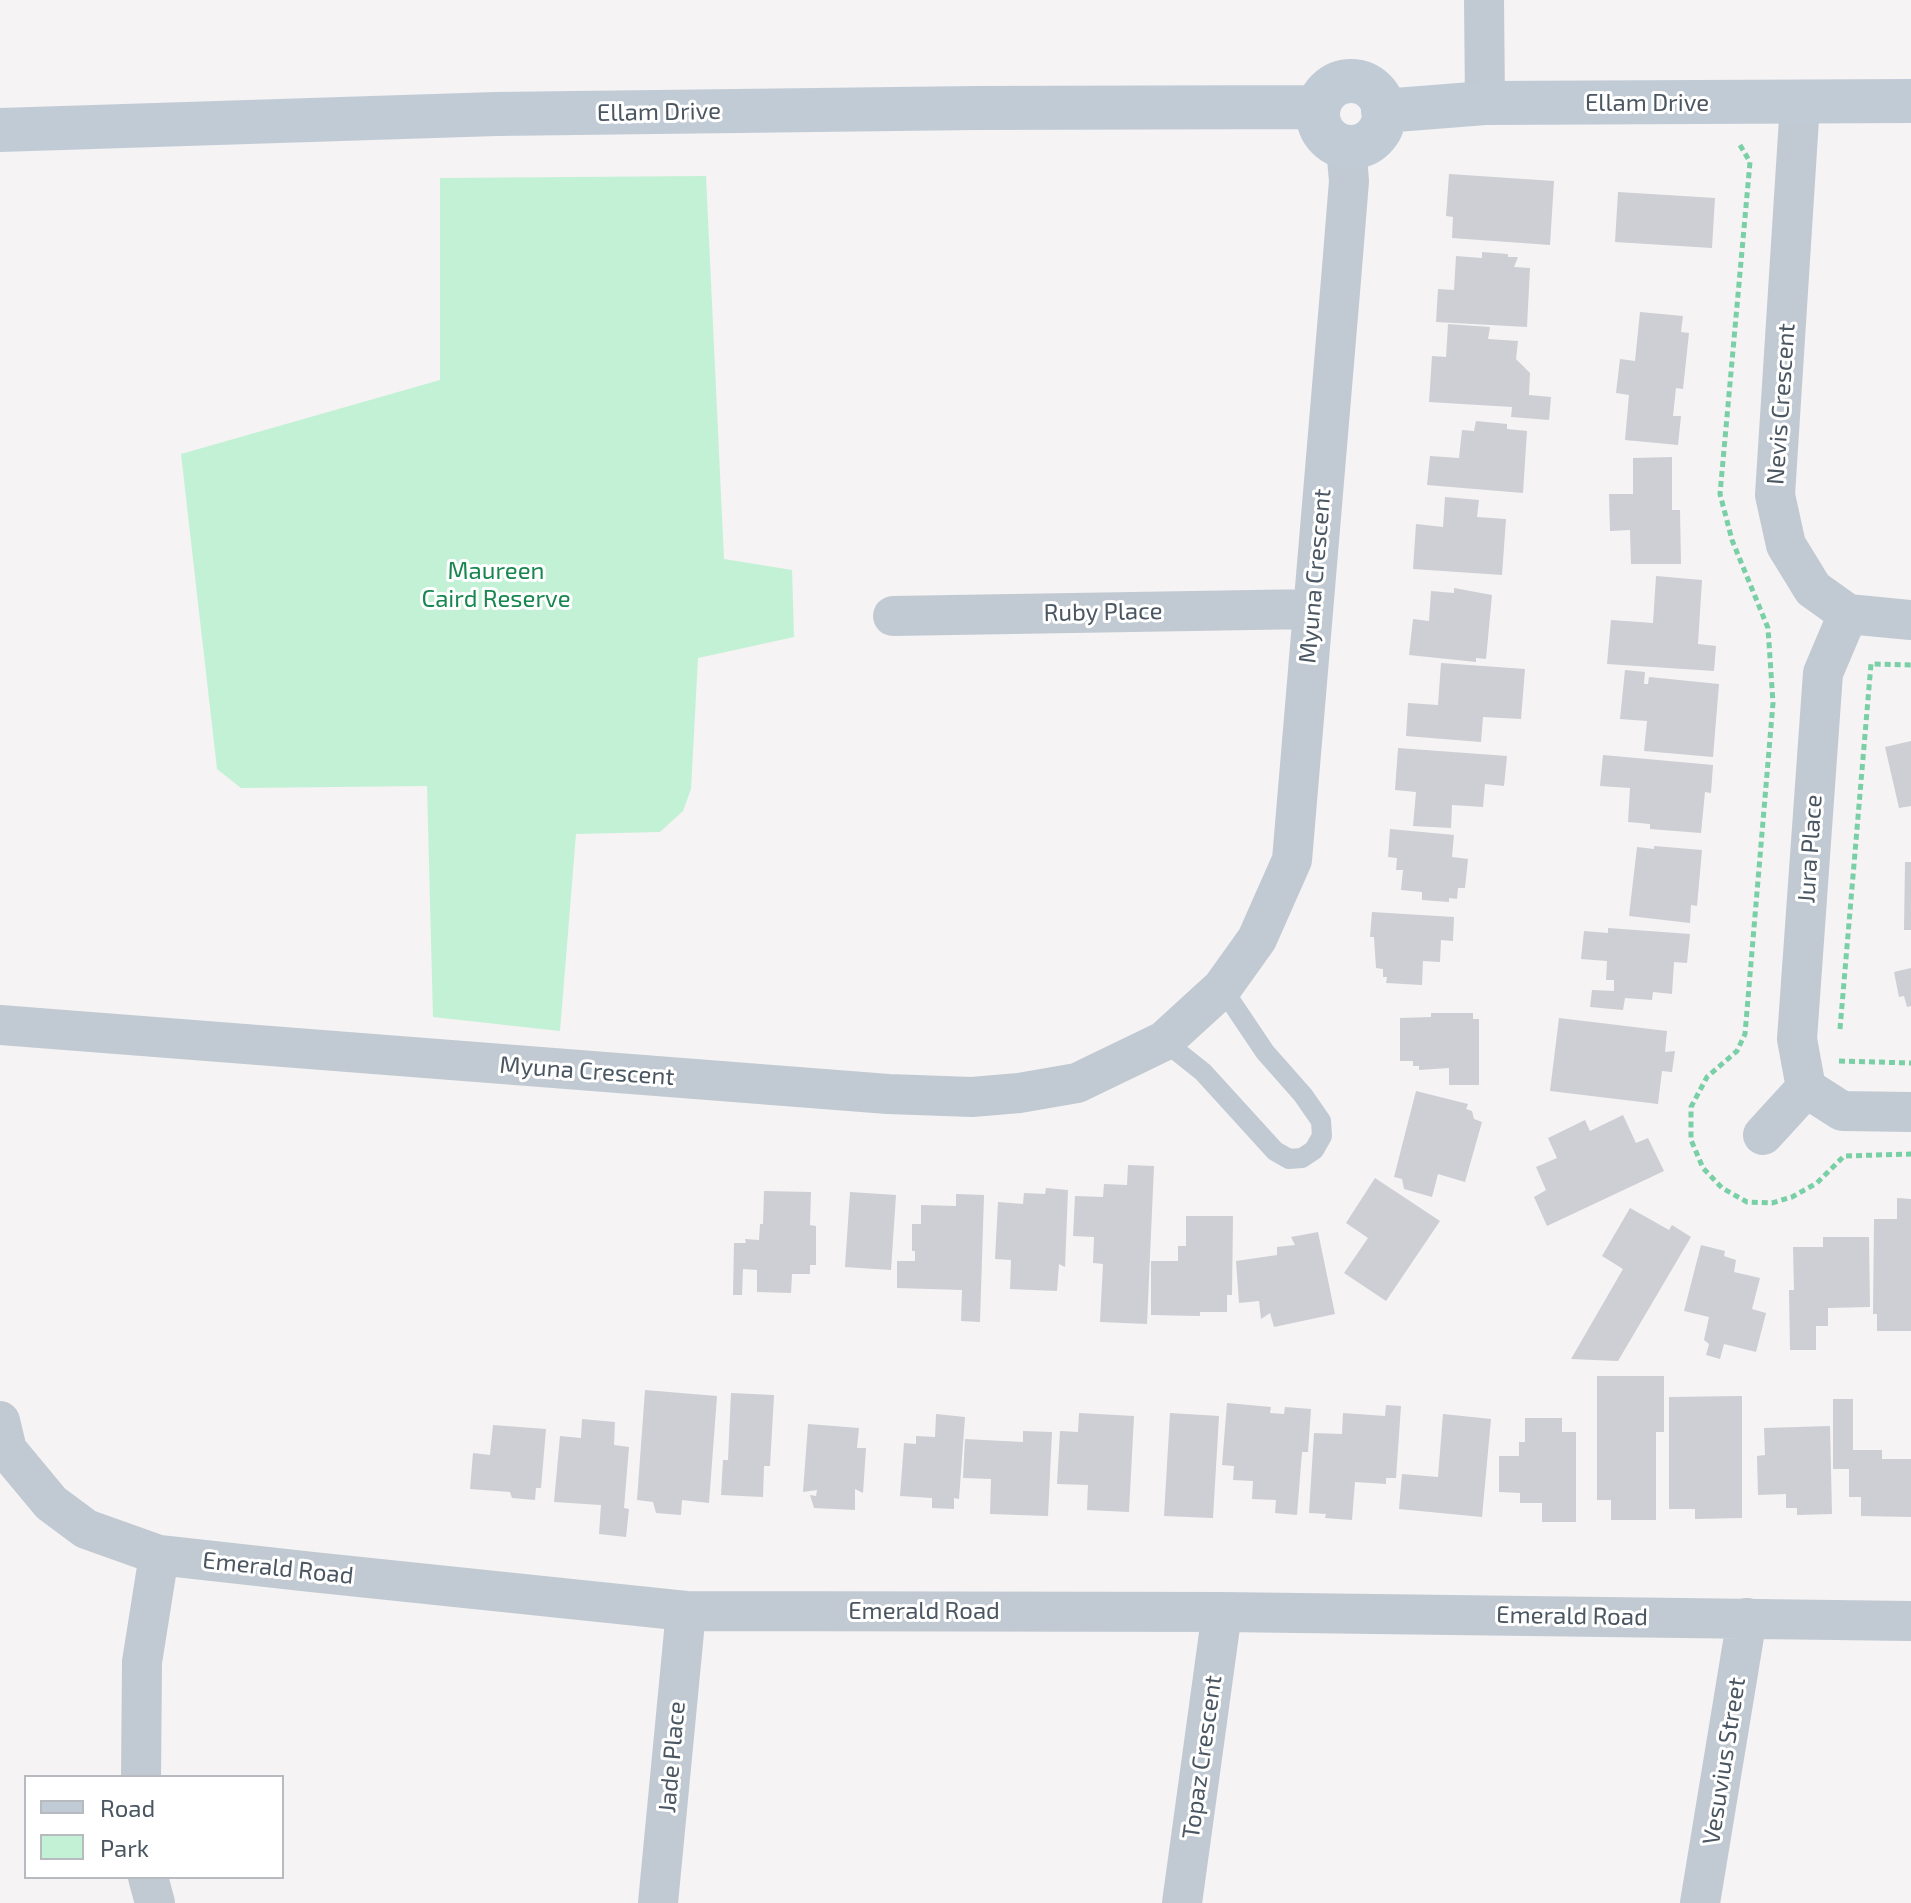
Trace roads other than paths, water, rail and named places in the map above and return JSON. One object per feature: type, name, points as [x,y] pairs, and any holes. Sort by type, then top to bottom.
[{"type":"street","points":[[1484,0],[1485,103]]},
{"type":"street","points":[[1348,81],[1368,85],[1381,101],[1383,121],[1373,138],[1365,143],[1346,146],[1327,137],[1318,118],[1319,107],[1329,89],[1348,81]]},
{"type":"street","name":"Ellam Drive","points":[[1383,111],[1485,103],[1911,101]]},
{"type":"street","name":"Nevis Crescent","points":[[1800,103],[1775,495],[1786,545],[1813,589],[1848,614]]},
{"type":"street","name":"Ellam Drive","points":[[0,130],[496,114],[1319,107]]},
{"type":"street","name":"Myuna Crescent","points":[[0,1025],[888,1094],[972,1097],[1077,1083],[1164,1041],[1222,988],[1257,939],[1292,860],[1347,210],[1349,181],[1346,146]]},
{"type":"street","name":"Ruby Place","points":[[893,616],[1312,609]]},
{"type":"street","points":[[1848,614],[1911,620]]},
{"type":"street","name":"Jura Place","points":[[1806,1088],[1797,1039],[1823,673],[1848,614]]},
{"type":"street","points":[[1763,1135],[1806,1088],[1842,1111],[1911,1112]]},
{"type":"street","name":"Emerald Road","points":[[0,1421],[7,1450],[51,1503],[86,1529],[159,1555],[686,1611],[1222,1612],[1911,1621]]},
{"type":"street","points":[[141,1775],[142,1662],[159,1555]]},
{"type":"street","name":"Jade Place","points":[[658,1903],[686,1611]]},
{"type":"street","name":"Topaz Crescent","points":[[1182,1903],[1222,1612]]},
{"type":"street","name":"Vesuvius Street","points":[[1700,1903],[1747,1618]]},
{"type":"street","points":[[149,1879],[155,1903]]},
{"type":"lane","points":[[1164,1041],[1203,1072],[1275,1151],[1289,1159],[1302,1158],[1314,1150],[1322,1136],[1321,1121],[1303,1095],[1265,1052],[1222,988]]},
{"type":"park label","name":"Maureen Caird Reserve","points":[[496,585]]}]
